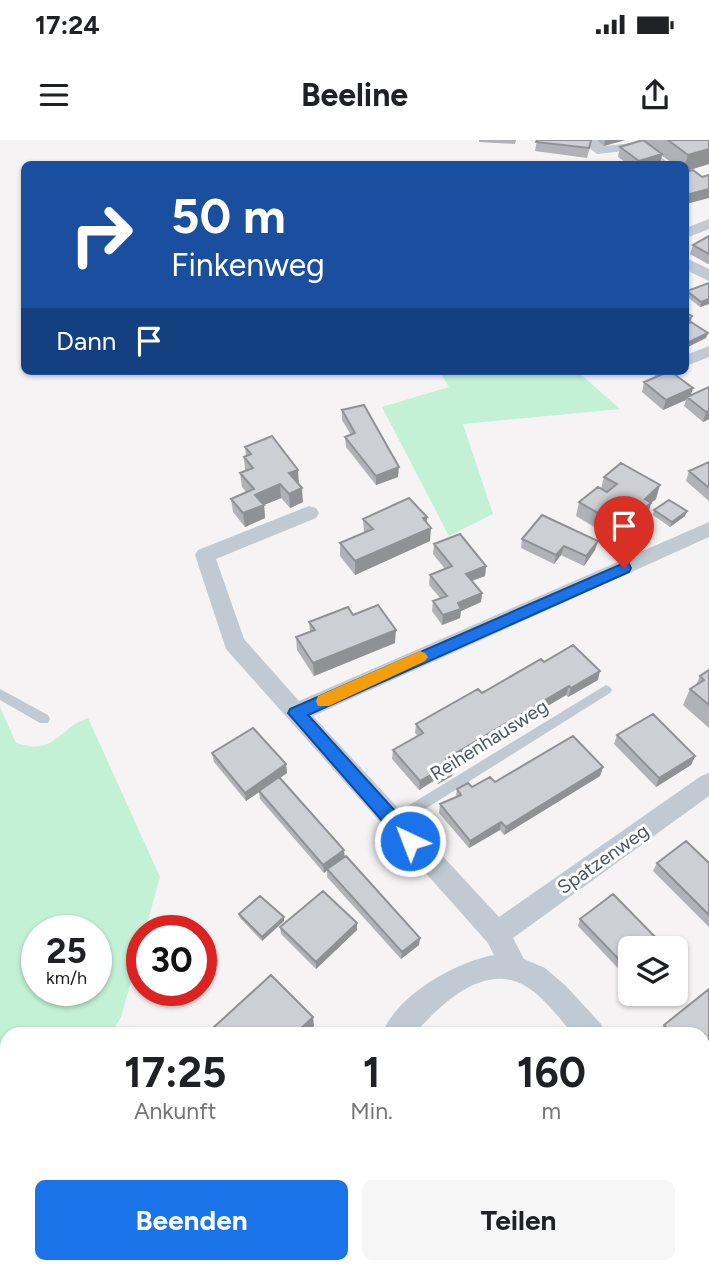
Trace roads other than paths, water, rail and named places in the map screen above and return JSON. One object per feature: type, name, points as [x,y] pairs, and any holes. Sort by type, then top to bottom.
[{"type":"street","points":[[586,140],[602,151],[636,145],[659,161]]},
{"type":"street","points":[[689,232],[709,224]]},
{"type":"street","points":[[689,265],[709,276]]},
{"type":"street","points":[[689,360],[709,351]]},
{"type":"street","points":[[309,513],[205,555],[234,643],[497,934],[515,968],[563,1002],[585,1027]]},
{"type":"street","points":[[296,713],[709,529]]},
{"type":"street","name":"Spatzenweg","points":[[497,934],[709,783]]},
{"type":"street","points":[[403,1027],[454,979],[482,970],[515,968]]},
{"type":"lane","name":"Reihenhausweg","points":[[393,822],[606,690]]},
{"type":"lane","points":[[0,694],[44,719]]}]
